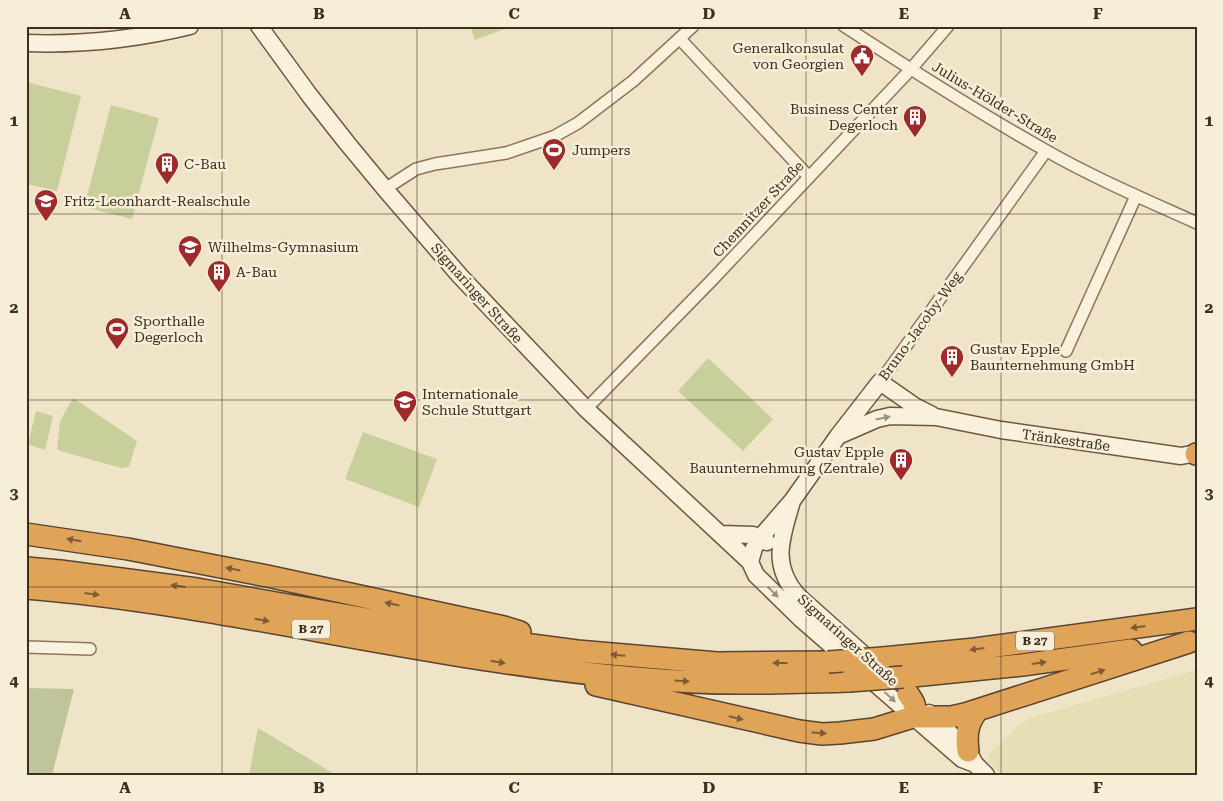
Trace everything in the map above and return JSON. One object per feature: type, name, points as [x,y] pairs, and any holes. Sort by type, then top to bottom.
[{"type":"highway","points":[[26,534],[128,549],[267,576],[433,631],[456,636]]},
{"type":"highway","name":"B 27","points":[[26,568],[197,589],[433,631],[456,636],[564,671],[602,687],[800,731],[822,734],[857,732],[923,718]]},
{"type":"highway","name":"B 27","points":[[26,588],[85,593],[197,609],[433,631]]},
{"type":"highway","name":"B 27","points":[[456,636],[504,627],[577,651],[717,663],[828,662],[975,649],[1193,619]]},
{"type":"highway","points":[[906,685],[915,704],[916,711],[923,718],[951,717],[1193,642]]},
{"type":"highway","name":"B 27","points":[[564,671],[685,681],[752,683],[849,681],[906,685],[1022,665],[1193,642]]},
{"type":"highway","points":[[976,763],[966,735],[977,710]]},
{"type":"main road","points":[[26,43],[61,44],[145,36],[190,26]]},
{"type":"main road","name":"Sigmaringer Straße","points":[[259,26],[310,96],[384,189],[460,276],[586,409],[722,534],[750,562],[756,575],[770,590],[923,718],[962,758],[976,763]]},
{"type":"main road","name":"Tränkestraße","points":[[880,382],[916,407],[936,417]]},
{"type":"main road","name":"Bruno-Jacoby-Weg","points":[[750,562],[754,548],[760,538],[792,501],[838,436],[880,382]]},
{"type":"main road","name":"Tränkestraße","points":[[838,436],[877,419],[890,416],[936,417],[1001,430],[1181,456],[1196,454]]},
{"type":"main road","name":"Bruno-Jacoby-Weg","points":[[780,554],[792,501]]},
{"type":"main road","points":[[722,534],[760,538],[780,554]]},
{"type":"main road","name":"Sigmaringer Straße","points":[[780,554],[782,570],[789,585],[797,595],[906,685]]},
{"type":"street","points":[[384,189],[416,169],[435,164],[506,153],[553,137],[578,123],[633,81],[693,26]]},
{"type":"street","name":"Julius-Hölder-Straße","points":[[844,26],[1046,151],[1136,196],[1197,223]]},
{"type":"street","name":"Chemnitzer Straße","points":[[586,409],[706,286],[911,69],[948,26]]},
{"type":"street","points":[[680,38],[809,177]]},
{"type":"street","name":"Bruno-Jacoby-Weg","points":[[880,382],[1046,151]]},
{"type":"street","points":[[1066,351],[1136,196]]},
{"type":"street","points":[[26,647],[90,649]]},
{"type":"shaded area","points":[[1197,670],[1197,775],[1002,775],[989,762],[989,756],[993,750],[1019,725],[1030,718]]},
{"type":"green space","points":[[470,26],[513,26],[475,40]]},
{"type":"green space","points":[[26,82],[81,96],[57,191],[26,184]]},
{"type":"green space","points":[[111,105],[159,118],[132,219],[84,207]]},
{"type":"green space","points":[[708,358],[773,419],[743,451],[678,391]]},
{"type":"green space","points":[[73,398],[137,441],[129,467],[121,468],[57,450],[60,421]]},
{"type":"green space","points":[[36,411],[53,416],[45,450],[28,444]]},
{"type":"green space","points":[[363,432],[437,459],[419,507],[345,479]]},
{"type":"green space","points":[[26,688],[74,689],[52,775],[26,775]]},
{"type":"green space","points":[[258,728],[336,775],[249,775]]},
{"type":"place","name":"Generalkonsulat von Georgien","points":[[862,77]]},
{"type":"place","name":"Business Center Degerloch","points":[[915,138]]},
{"type":"place","name":"Jumpers","points":[[554,171]]},
{"type":"place","name":"C-Bau","points":[[167,185]]},
{"type":"place","name":"Fritz-Leonhardt-Realschule","points":[[46,222]]},
{"type":"place","name":"Wilhelms-Gymnasium","points":[[190,268]]},
{"type":"place","name":"A-Bau","points":[[219,293]]},
{"type":"place","name":"Sporthalle Degerloch","points":[[117,350]]},
{"type":"place","name":"Gustav Epple Baunternehmung GmbH","points":[[952,378]]},
{"type":"place","name":"Internationale Schule Stuttgart","points":[[405,423]]},
{"type":"place","name":"Gustav Epple Bauunternehmung (Zentrale)","points":[[901,481]]}]
